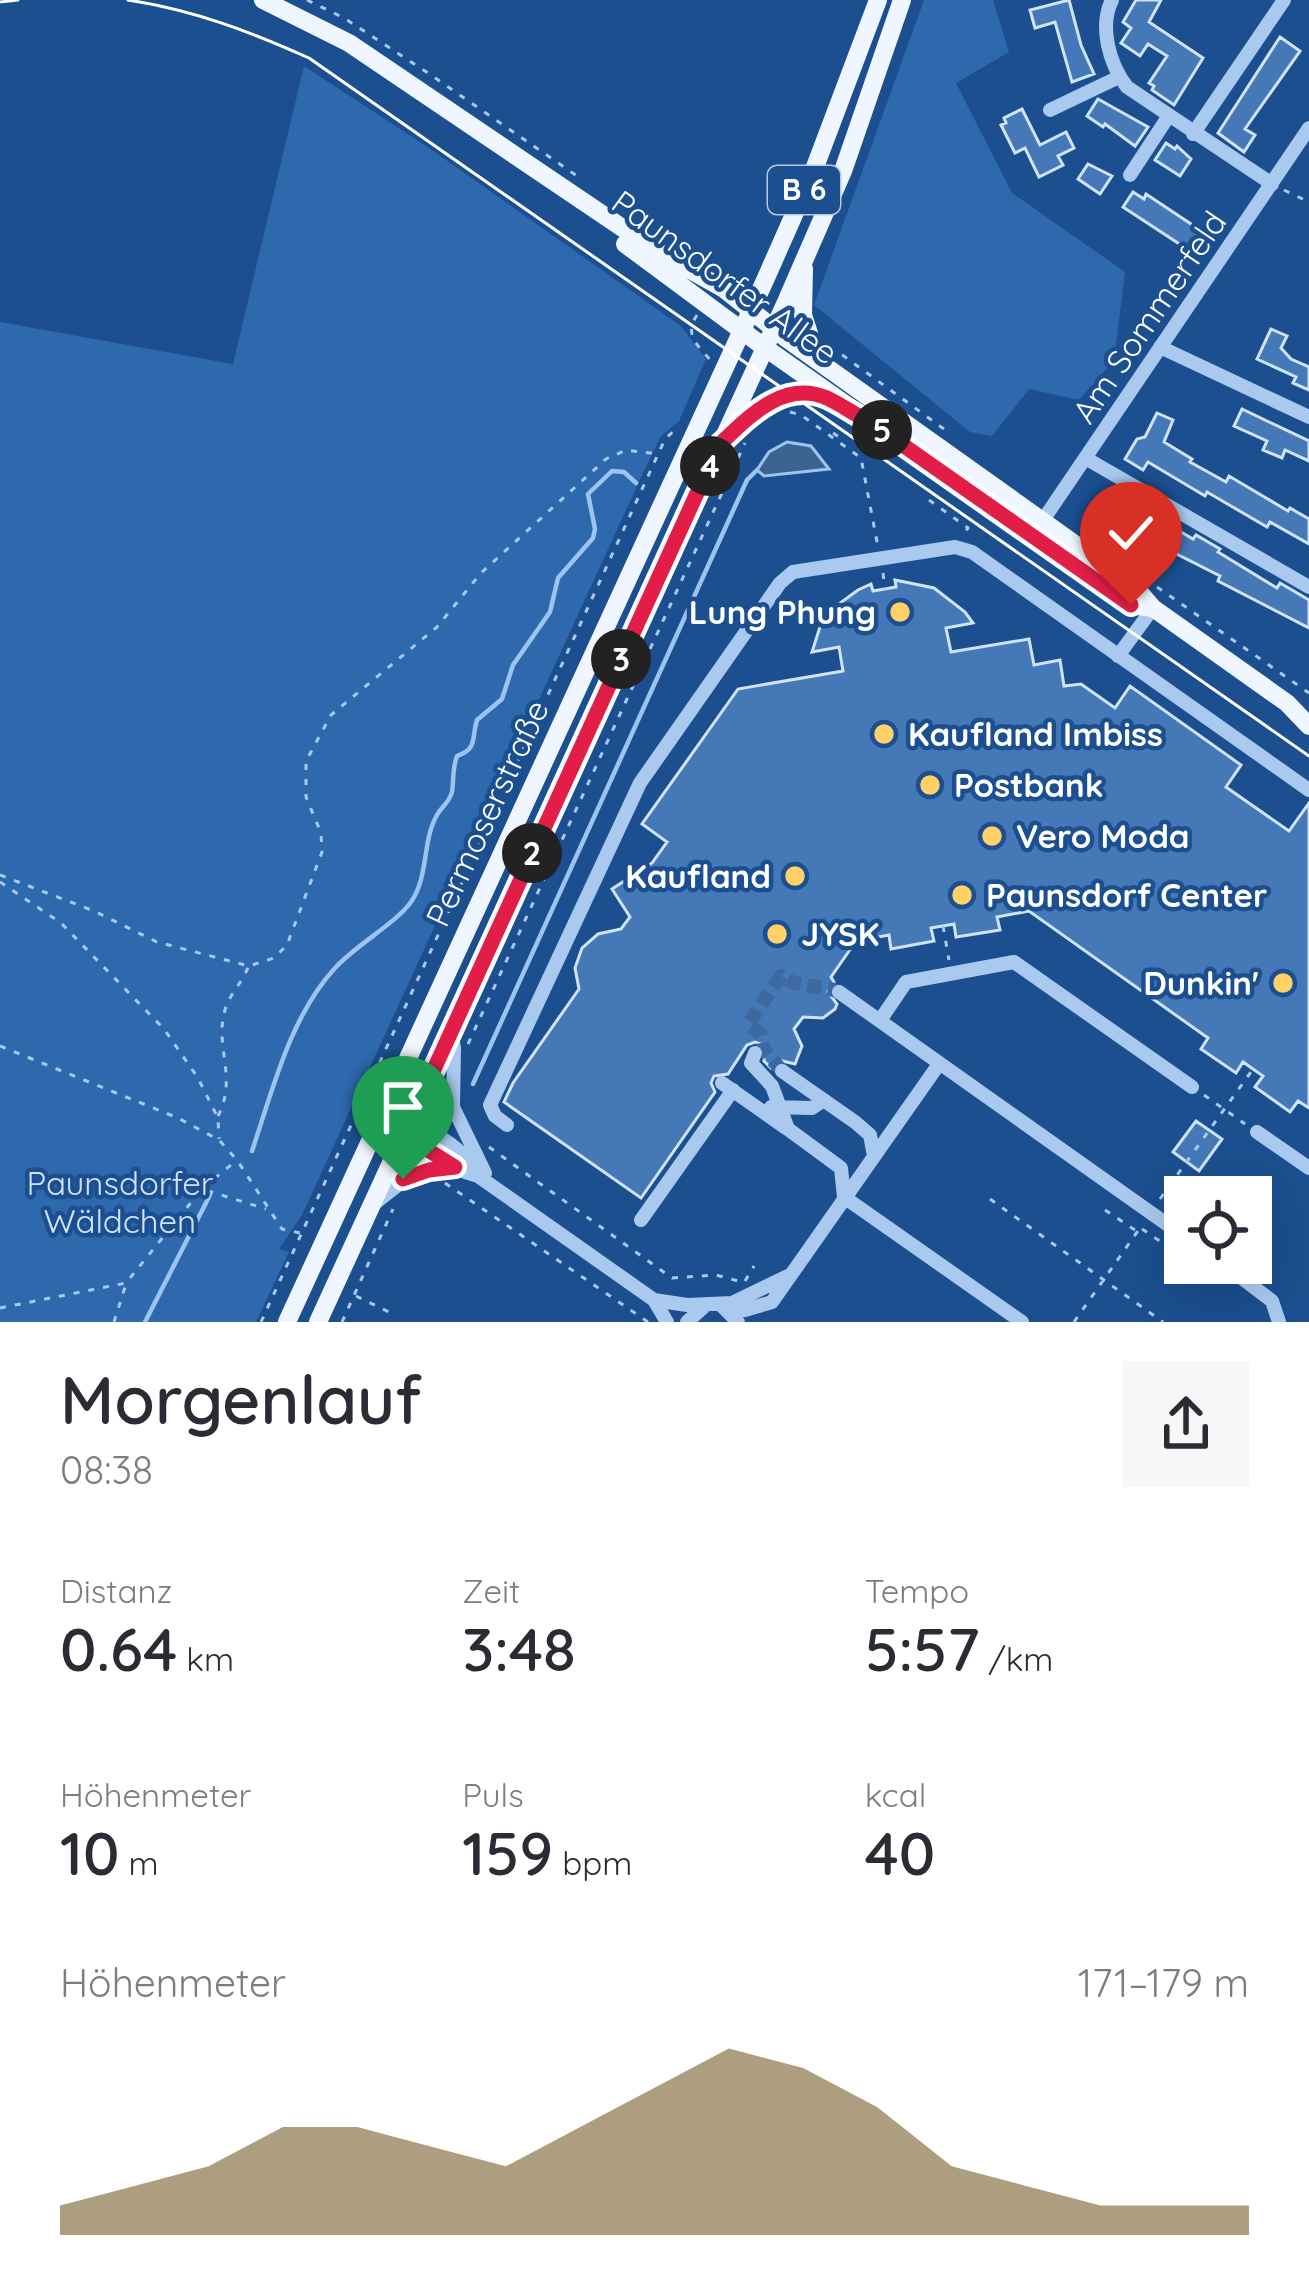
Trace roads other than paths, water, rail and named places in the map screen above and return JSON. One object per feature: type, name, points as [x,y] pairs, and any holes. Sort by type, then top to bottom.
[{"type":"main road","name":"Paunsdorfer Allee","points":[[262,0],[349,43],[563,190],[751,310],[1038,528]]},
{"type":"main road","name":"B 6","points":[[742,330],[814,167],[878,0]]},
{"type":"main road","name":"B 6","points":[[774,328],[875,86],[902,0]]},
{"type":"main road","name":"Paunsdorfer Allee","points":[[563,190],[612,234],[870,422],[1136,587],[1153,608],[1287,703],[1309,726]]},
{"type":"main road","points":[[803,264],[803,315],[817,359]]},
{"type":"main road","name":"Permoserstraße","points":[[318,1322],[774,328]]},
{"type":"main road","name":"Permoserstraße","points":[[287,1322],[742,330]]},
{"type":"main road","points":[[719,445],[766,403],[801,393],[824,396],[870,422]]},
{"type":"main road","name":"Paunsdorfer Allee","points":[[1287,703],[1309,710]]},
{"type":"street","points":[[1112,0],[1105,32],[1119,77],[1168,117],[1272,184]]},
{"type":"street","points":[[1193,134],[1284,0]]},
{"type":"street","points":[[1050,110],[1119,77]]},
{"type":"street","points":[[1130,175],[1168,117]]},
{"type":"street","name":"Am Sommerfeld","points":[[1038,528],[1309,128]]},
{"type":"street","points":[[1160,347],[1309,417]]},
{"type":"street","points":[[1088,459],[1309,587]]},
{"type":"street","points":[[507,1125],[495,1117],[490,1105],[640,783],[786,576],[955,547],[972,552],[1309,790]]},
{"type":"street","points":[[1118,656],[1153,608]]},
{"type":"street","points":[[881,1019],[906,982],[1014,962],[1192,1087]]},
{"type":"street","points":[[838,992],[1164,1222]]},
{"type":"street","points":[[451,1031],[453,1107],[479,1154],[483,1180]]},
{"type":"street","points":[[755,1054],[752,1063],[772,1086],[788,1130]]},
{"type":"street","points":[[687,1322],[790,1275],[939,1064]]},
{"type":"street","points":[[782,1071],[870,1136],[874,1156]]},
{"type":"street","points":[[641,1220],[727,1087],[842,1168],[844,1197]]},
{"type":"street","points":[[754,1105],[812,1108],[824,1100]]},
{"type":"street","points":[[381,1115],[472,1163],[483,1180]]},
{"type":"street","points":[[407,1127],[455,1167],[483,1180],[654,1300],[667,1322]]},
{"type":"street","points":[[1257,1132],[1309,1168]]},
{"type":"street","points":[[371,1206],[412,1174],[455,1167]]},
{"type":"street","points":[[844,1197],[1022,1322]]},
{"type":"street","points":[[1250,1284],[1272,1301],[1279,1322]]},
{"type":"street","points":[[654,1300],[720,1304],[738,1322]]},
{"type":"waterway","points":[[473,1084],[747,480],[757,470]]},
{"type":"waterway","points":[[252,1151],[284,1055],[319,987],[344,959],[404,910],[417,892],[432,825],[452,792],[457,756],[471,746],[477,720],[502,699],[513,665],[550,612],[558,578],[593,538],[588,494],[612,471],[624,472],[636,483]]},
{"type":"waterway","points":[[145,1322],[210,1195]]},
{"type":"tunnel","points":[[782,1071],[764,1050],[761,1034],[748,1024],[781,976],[839,992]]},
{"type":"tram line","points":[[0,2],[18,0]]},
{"type":"tram line","points":[[128,0],[220,23],[309,58],[1309,756]]},
{"type":"place","name":"Lung Phung","points":[[900,612]]},
{"type":"place","name":"Kaufland Imbiss","points":[[884,734]]},
{"type":"place","name":"Postbank","points":[[930,785]]},
{"type":"place","name":"Vero Moda","points":[[992,836]]},
{"type":"place","name":"Kaufland","points":[[795,876]]},
{"type":"place","name":"Paunsdorf Center","points":[[962,895]]},
{"type":"place","name":"JYSK","points":[[777,934]]},
{"type":"place","name":"Dunkin'","points":[[1283,983]]},
{"type":"park label","name":"Paunsdorfer Wäldchen","points":[[120,1202]]}]
